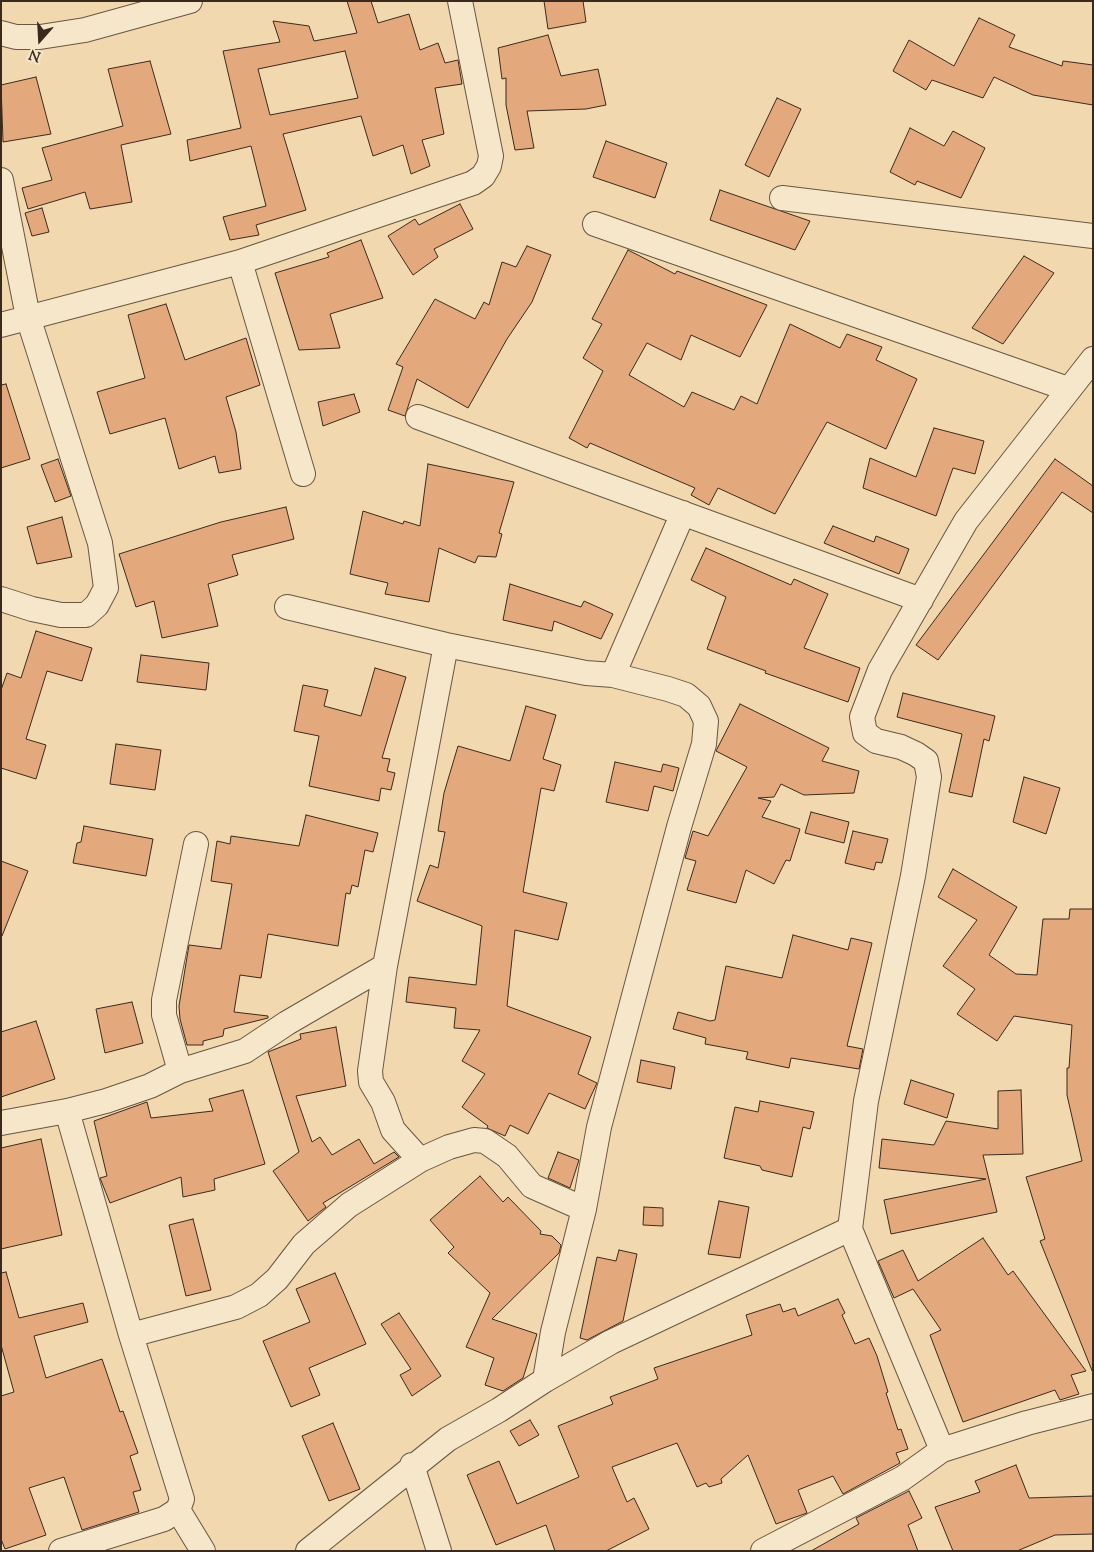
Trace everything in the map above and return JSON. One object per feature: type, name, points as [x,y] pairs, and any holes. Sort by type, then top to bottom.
[{"type":"street","points":[[1,33],[16,37],[40,37],[85,30],[190,1]]},
{"type":"street","points":[[1,325],[240,262],[474,183],[483,176],[489,166],[491,156],[460,1]]},
{"type":"street","points":[[1,180],[28,317],[100,543],[106,588],[97,605],[86,615],[61,615],[1,600]]},
{"type":"street","points":[[782,198],[1093,236]]},
{"type":"street","points":[[595,224],[1068,388]]},
{"type":"street","points":[[240,262],[303,474]]},
{"type":"street","points":[[942,1450],[850,1229],[866,1101],[913,876],[929,777],[926,762],[916,754],[901,747],[876,741],[865,733],[862,717],[880,670],[966,521],[1068,388],[1093,359]]},
{"type":"street","points":[[418,417],[921,600]]},
{"type":"street","points":[[613,675],[683,513]]},
{"type":"street","points":[[286,607],[446,645],[586,674],[613,675],[686,695],[699,706],[706,721],[704,744],[618,1050],[599,1127],[584,1209],[554,1332],[545,1380]]},
{"type":"street","points":[[420,1160],[393,1130],[383,1102],[371,1082],[370,1071],[385,966],[446,645]]},
{"type":"street","points":[[180,1071],[164,1015],[164,1000],[196,844]]},
{"type":"street","points":[[1,1123],[67,1111],[150,1086],[180,1071],[245,1051],[287,1023],[385,966]]},
{"type":"street","points":[[61,1551],[164,1519],[178,1510],[182,1499],[131,1335],[67,1111]]},
{"type":"street","points":[[131,1335],[236,1307],[259,1295],[277,1279],[304,1244],[341,1211],[420,1160],[474,1140],[485,1140],[507,1156],[532,1186],[584,1209]]},
{"type":"street","points":[[308,1551],[412,1465],[448,1439],[499,1410],[545,1380],[611,1342],[850,1229]]},
{"type":"street","points":[[763,1551],[903,1478],[942,1450],[1027,1423],[1093,1406]]},
{"type":"street","points":[[412,1465],[439,1551]]},
{"type":"street","points":[[178,1510],[203,1551]]},
{"type":"building","points":[[347,1],[371,1],[378,23],[409,14],[420,50],[438,43],[445,63],[458,60],[462,84],[435,88],[444,134],[422,140],[430,166],[411,174],[403,145],[373,156],[361,116],[283,134],[306,210],[256,225],[259,235],[230,240],[223,217],[266,206],[251,146],[190,161],[187,140],[241,128],[223,51],[280,42],[273,21],[309,26],[314,41],[357,33]],"holes":[[[345,51],[358,98],[270,115],[258,69]]]},
{"type":"building","points":[[544,1],[583,1],[586,22],[548,29]]},
{"type":"building","points":[[979,18],[1015,35],[1009,47],[1062,66],[1063,61],[1093,65],[1093,105],[1033,95],[994,77],[983,98],[932,80],[926,90],[893,71],[909,40],[954,66]]},
{"type":"building","points":[[548,35],[561,76],[598,69],[606,105],[586,109],[527,111],[534,148],[515,150],[506,105],[506,78],[502,79],[498,48]]},
{"type":"building","points":[[150,61],[171,134],[121,145],[132,202],[90,209],[85,192],[28,209],[22,188],[52,180],[42,148],[123,126],[108,69]]},
{"type":"building","points":[[36,77],[51,134],[3,142],[1,85]]},
{"type":"building","points":[[777,98],[801,109],[769,177],[745,165]]},
{"type":"building","points":[[910,128],[944,146],[953,131],[985,148],[961,198],[917,181],[915,185],[890,172]]},
{"type":"building","points":[[606,141],[667,163],[655,198],[593,177]]},
{"type":"building","points":[[720,190],[810,221],[795,250],[710,220]]},
{"type":"building","points":[[460,204],[473,229],[434,249],[438,257],[413,275],[388,236],[415,219],[419,225]]},
{"type":"building","points":[[42,208],[49,232],[32,236],[25,213]]},
{"type":"building","points":[[361,240],[383,298],[330,314],[340,348],[299,350],[275,273],[329,257],[327,253]]},
{"type":"building","points":[[527,246],[551,255],[532,302],[507,339],[468,408],[417,379],[405,416],[388,410],[403,367],[396,364],[435,299],[475,319],[484,302],[489,305],[502,262],[516,267]]},
{"type":"building","points":[[628,250],[675,274],[677,271],[767,305],[740,357],[691,335],[681,360],[647,343],[629,375],[684,407],[692,392],[734,410],[741,396],[757,404],[790,324],[840,348],[847,334],[882,347],[876,360],[917,379],[886,449],[827,422],[775,514],[718,488],[709,505],[691,495],[695,488],[590,443],[587,448],[569,438],[603,371],[583,358],[602,324],[592,319]]},
{"type":"building","points":[[1024,256],[1054,273],[1003,344],[972,328]]},
{"type":"building","points":[[166,304],[185,360],[246,338],[260,385],[226,397],[236,432],[241,469],[219,473],[215,456],[179,469],[165,418],[110,434],[97,392],[145,378],[128,315]]},
{"type":"building","points":[[6,384],[30,459],[1,468],[1,385]]},
{"type":"building","points":[[354,394],[360,412],[323,426],[318,402]]},
{"type":"building","points":[[934,428],[984,441],[975,474],[953,468],[936,516],[863,488],[870,458],[916,477]]},
{"type":"building","points":[[58,459],[71,496],[55,502],[41,465]]},
{"type":"building","points":[[1055,459],[1093,486],[1093,513],[1062,492],[938,660],[916,645]]},
{"type":"building","points":[[428,464],[514,482],[499,533],[502,534],[496,557],[478,556],[475,563],[439,548],[429,602],[385,594],[388,583],[350,574],[363,511],[403,524],[404,521],[420,526]]},
{"type":"building","points":[[286,507],[294,539],[232,555],[238,575],[208,584],[218,626],[162,638],[154,601],[136,607],[119,554],[221,522]]},
{"type":"building","points":[[62,517],[72,557],[37,564],[27,527]]},
{"type":"building","points":[[833,526],[874,542],[876,536],[909,549],[899,574],[824,543]]},
{"type":"building","points":[[706,548],[791,585],[794,579],[828,594],[804,648],[860,668],[848,702],[765,673],[766,671],[707,649],[726,597],[691,580]]},
{"type":"building","points":[[510,584],[581,607],[584,601],[613,614],[601,639],[554,621],[552,631],[503,620]]},
{"type":"building","points":[[36,631],[92,648],[82,681],[47,671],[26,739],[46,745],[36,779],[1,768],[1,690],[7,673],[21,678]]},
{"type":"building","points":[[141,655],[209,663],[206,690],[137,682]]},
{"type":"building","points":[[375,668],[406,677],[382,758],[390,759],[387,771],[395,773],[391,790],[381,788],[379,801],[309,786],[319,736],[294,731],[303,685],[328,690],[324,706],[361,716]]},
{"type":"building","points":[[903,693],[995,716],[989,741],[984,739],[972,797],[949,792],[962,734],[897,717]]},
{"type":"building","points":[[740,704],[829,748],[822,761],[859,771],[854,793],[804,795],[781,784],[774,797],[758,798],[771,801],[762,817],[800,829],[790,861],[786,860],[774,884],[746,870],[736,903],[687,890],[696,861],[685,858],[693,831],[708,836],[747,767],[716,751]]},
{"type":"building","points":[[526,706],[556,715],[543,759],[561,765],[554,791],[541,788],[523,892],[567,903],[558,940],[515,930],[507,1006],[591,1037],[578,1074],[597,1083],[585,1109],[549,1093],[528,1134],[510,1125],[505,1136],[487,1128],[488,1126],[462,1107],[485,1074],[462,1061],[480,1030],[454,1028],[456,1008],[406,1002],[409,977],[476,985],[482,926],[417,901],[430,865],[438,868],[445,832],[438,831],[444,793],[458,746],[510,761]]},
{"type":"building","points":[[116,744],[161,750],[155,790],[110,784]]},
{"type":"building","points":[[615,762],[661,772],[663,764],[679,768],[673,791],[654,786],[648,811],[606,802]]},
{"type":"building","points":[[1024,777],[1060,788],[1046,834],[1013,822]]},
{"type":"building","points":[[811,812],[849,822],[844,843],[805,833]]},
{"type":"building","points":[[306,815],[378,833],[373,852],[365,850],[358,887],[352,885],[350,894],[346,893],[338,946],[268,934],[261,978],[240,975],[234,1012],[268,1016],[268,1018],[224,1029],[223,1036],[203,1041],[203,1045],[187,1045],[180,1019],[179,1006],[189,945],[221,949],[232,884],[211,881],[217,841],[230,844],[231,836],[299,846]]},
{"type":"building","points":[[84,826],[153,839],[146,876],[73,863],[77,843],[81,842]]},
{"type":"building","points":[[853,831],[888,839],[882,863],[876,862],[874,870],[845,863]]},
{"type":"building","points":[[1,861],[28,871],[2,936],[1,936]]},
{"type":"building","points":[[953,869],[1017,907],[989,955],[1016,974],[1037,975],[1043,919],[1069,919],[1070,909],[1093,909],[1093,1373],[1040,1241],[1045,1239],[1026,1177],[1082,1161],[1067,1095],[1067,1068],[1069,1068],[1072,1025],[1014,1016],[997,1041],[957,1014],[975,989],[943,966],[977,920],[938,897]]},
{"type":"building","points":[[793,935],[848,950],[851,938],[872,943],[847,1046],[863,1049],[859,1069],[791,1058],[789,1068],[746,1059],[748,1052],[705,1044],[706,1038],[673,1029],[678,1012],[710,1021],[715,1020],[726,966],[782,978]]},
{"type":"building","points":[[132,1002],[143,1043],[105,1053],[96,1009]]},
{"type":"building","points":[[36,1021],[55,1079],[1,1097],[1,1032]]},
{"type":"building","points":[[336,1027],[346,1086],[296,1096],[312,1142],[320,1137],[332,1155],[359,1139],[374,1164],[394,1152],[399,1157],[323,1203],[326,1207],[308,1221],[273,1171],[299,1152],[268,1052],[301,1039],[300,1034]]},
{"type":"building","points":[[641,1060],[675,1067],[671,1089],[637,1082]]},
{"type":"building","points":[[911,1080],[954,1094],[947,1118],[904,1104]]},
{"type":"building","points":[[243,1090],[265,1164],[214,1179],[215,1190],[183,1197],[181,1177],[110,1203],[100,1178],[107,1176],[94,1121],[147,1102],[151,1118],[213,1111],[209,1099]]},
{"type":"building","points":[[1021,1090],[1023,1154],[983,1155],[997,1212],[891,1234],[884,1200],[986,1179],[879,1168],[882,1139],[934,1145],[946,1121],[998,1129],[998,1091]]},
{"type":"building","points":[[760,1101],[814,1112],[810,1129],[803,1127],[792,1177],[762,1170],[760,1166],[724,1158],[735,1107],[758,1112]]},
{"type":"building","points":[[41,1139],[62,1235],[1,1249],[1,1148]]},
{"type":"building","points":[[558,1152],[579,1160],[570,1188],[548,1178]]},
{"type":"building","points":[[480,1176],[503,1202],[508,1197],[541,1231],[540,1234],[552,1236],[561,1245],[559,1253],[492,1319],[537,1334],[523,1378],[503,1391],[485,1385],[494,1358],[466,1347],[490,1293],[448,1253],[454,1247],[430,1220]]},
{"type":"building","points":[[719,1201],[749,1207],[740,1258],[708,1254]]},
{"type":"building","points":[[644,1207],[663,1208],[663,1226],[643,1225]]},
{"type":"building","points":[[193,1219],[211,1290],[186,1296],[169,1225]]},
{"type":"building","points":[[983,1238],[1008,1275],[1013,1271],[1086,1371],[1071,1375],[1079,1394],[1060,1400],[1055,1390],[963,1422],[930,1335],[941,1330],[913,1289],[894,1298],[878,1261],[903,1250],[918,1281]]},
{"type":"building","points":[[619,1250],[637,1254],[623,1321],[587,1340],[580,1338],[597,1257],[616,1261]]},
{"type":"building","points":[[6,1272],[19,1318],[83,1303],[88,1322],[34,1336],[46,1378],[102,1359],[120,1412],[123,1411],[138,1453],[130,1456],[141,1490],[133,1492],[139,1512],[82,1530],[64,1477],[29,1488],[46,1535],[5,1549],[1,1539],[1,1396],[14,1392],[1,1345],[1,1273]]},
{"type":"building","points":[[335,1273],[366,1344],[309,1368],[320,1395],[291,1407],[263,1341],[310,1322],[296,1289]]},
{"type":"building","points":[[838,1299],[845,1313],[842,1315],[855,1344],[869,1338],[877,1356],[898,1430],[901,1429],[908,1449],[896,1453],[900,1463],[843,1494],[833,1476],[798,1490],[807,1513],[776,1524],[748,1455],[721,1479],[722,1483],[709,1487],[706,1483],[697,1487],[677,1443],[612,1467],[627,1502],[634,1498],[649,1529],[606,1551],[555,1551],[546,1525],[496,1545],[467,1475],[499,1461],[517,1504],[579,1477],[558,1426],[613,1404],[610,1397],[658,1379],[654,1368],[752,1335],[746,1315],[780,1304],[783,1312],[795,1308],[798,1316]]},
{"type":"building","points":[[399,1313],[441,1376],[412,1396],[400,1375],[411,1369],[381,1324]]},
{"type":"building","points":[[530,1420],[539,1435],[519,1446],[510,1431]]},
{"type":"building","points":[[333,1423],[360,1489],[329,1501],[302,1436]]},
{"type":"building","points":[[1016,1465],[1029,1498],[1093,1496],[1093,1534],[1055,1535],[1017,1551],[953,1551],[935,1507],[980,1492],[975,1481]]},
{"type":"building","points":[[909,1491],[922,1518],[908,1525],[918,1551],[811,1551],[859,1524],[856,1518]]}]
